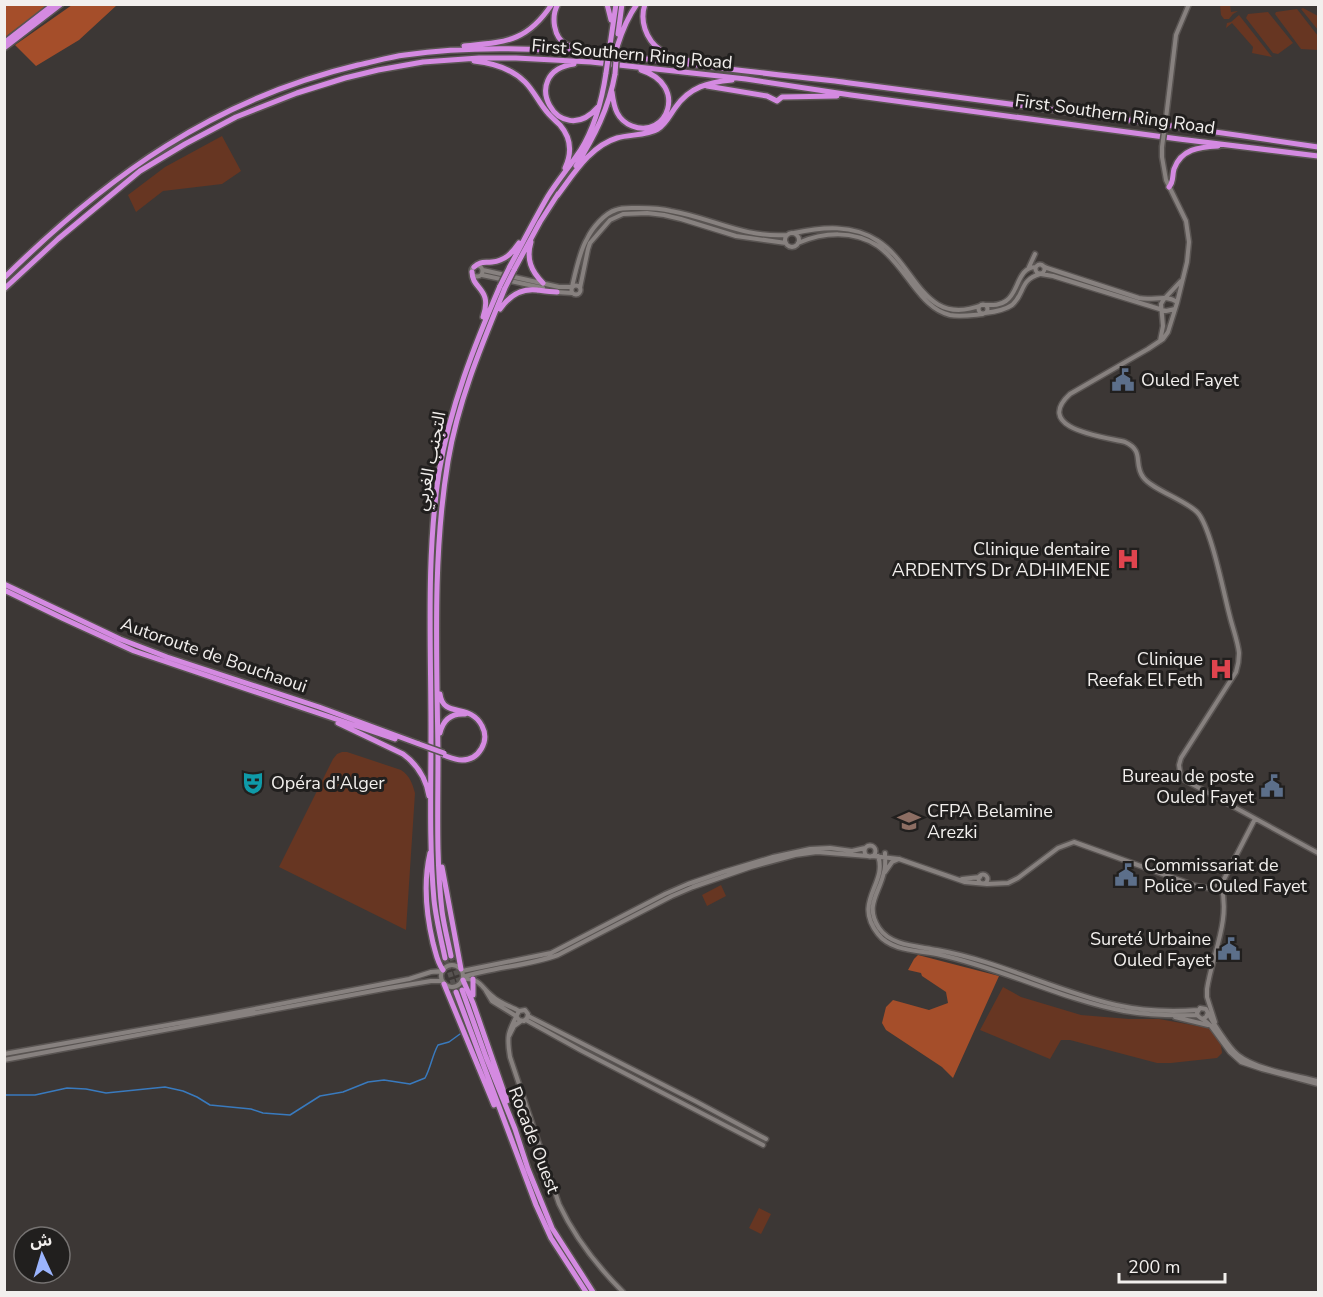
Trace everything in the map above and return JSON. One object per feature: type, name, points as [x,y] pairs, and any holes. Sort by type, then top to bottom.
[{"type":"highway","points":[[4,43],[54,4]]},
{"type":"highway","points":[[4,48],[60,4]]},
{"type":"highway","points":[[405,55],[495,44],[516,39],[534,26],[552,4]]},
{"type":"highway","points":[[558,4],[554,24],[561,41],[572,47],[620,56]]},
{"type":"highway","points":[[607,4],[611,32]]},
{"type":"highway","name":"التجنب الغربي","points":[[503,287],[461,407],[448,461],[440,522],[437,657],[442,754],[439,875],[448,957],[435,902],[431,845],[430,587],[439,473],[446,438],[479,335],[549,194],[581,150],[593,125],[603,97],[616,4]]},
{"type":"highway","name":"التجنب الغربي","points":[[534,227],[579,163],[599,127],[615,74],[622,4]]},
{"type":"highway","points":[[617,47],[623,28],[637,4]]},
{"type":"highway","points":[[645,4],[643,23],[647,34],[659,50],[687,61],[748,70]]},
{"type":"highway","name":"First Southern Ring Road","points":[[4,278],[69,218],[115,180],[159,149],[200,126],[242,104],[286,86],[340,69],[405,55],[486,48],[586,52],[748,70],[1228,133],[1318,147]]},
{"type":"highway","name":"First Southern Ring Road","points":[[4,289],[58,239],[140,171],[185,144],[229,121],[297,93],[345,78],[412,63],[516,58],[616,65],[746,79],[851,95],[1318,156]]},
{"type":"highway","points":[[455,60],[482,62],[517,75],[560,125],[568,138],[571,150],[566,166],[549,194]]},
{"type":"highway","points":[[586,62],[557,69],[546,82],[545,94],[548,104],[561,119],[583,120],[599,106]]},
{"type":"highway","points":[[612,90],[618,116],[628,124],[639,128],[651,127],[664,117],[669,103],[668,92],[654,75],[616,65]]},
{"type":"highway","points":[[557,196],[586,159],[606,142],[622,136],[655,131],[667,121],[680,101],[690,92],[702,86],[717,81],[746,79]]},
{"type":"highway","points":[[702,86],[767,96],[777,101],[782,97],[851,95]]},
{"type":"highway","points":[[1168,187],[1172,184],[1174,169],[1182,156],[1199,147],[1230,145]]},
{"type":"highway","points":[[479,335],[486,301],[483,291],[472,278],[473,270],[479,263],[496,262],[508,256],[534,227]]},
{"type":"highway","points":[[534,227],[529,259],[533,272],[543,283]]},
{"type":"highway","points":[[493,318],[506,301],[518,293],[532,290],[557,292]]},
{"type":"highway","name":"Autoroute de Bouchaoui","points":[[4,584],[120,639],[167,657],[319,706],[419,745]]},
{"type":"highway","name":"Autoroute de Bouchaoui","points":[[4,590],[134,651],[419,745]]},
{"type":"highway","points":[[419,745],[462,760],[480,751],[485,737],[483,727],[474,715],[443,705],[440,696],[437,657]]},
{"type":"highway","points":[[301,707],[374,740],[409,759],[421,772],[427,786],[431,828]]},
{"type":"highway","points":[[458,714],[473,718],[482,733],[482,742],[478,750],[471,755],[461,757],[442,754],[440,734],[444,721],[458,714]]},
{"type":"highway","points":[[439,844],[461,970]]},
{"type":"highway","points":[[431,845],[426,877],[426,906],[436,956],[442,970]]},
{"type":"highway","points":[[463,979],[506,1096],[515,1129]]},
{"type":"highway","points":[[473,979],[473,1003]]},
{"type":"highway","points":[[443,983],[511,1143]]},
{"type":"highway","name":"Rocade Ouest","points":[[586,1293],[546,1229],[511,1143],[459,991],[552,1227],[593,1293]]},
{"type":"main road","points":[[1189,4],[1176,35],[1162,147],[1163,166],[1168,187],[1183,213],[1189,234],[1189,249],[1168,332],[1160,341],[1070,394],[1062,402],[1060,412],[1065,425],[1074,430],[1125,442],[1135,447],[1143,477],[1196,511],[1203,520],[1217,565],[1239,655],[1236,672],[1179,762],[1180,778],[1318,853]]},
{"type":"main road","points":[[572,289],[583,247],[588,237],[607,215],[618,209],[664,209],[729,228],[770,236],[841,229],[860,232],[886,246],[925,294],[937,304],[946,309],[960,311],[1005,302],[1013,294],[1035,254]]},
{"type":"main road","points":[[482,272],[572,289],[575,294],[579,293],[590,243],[610,220],[623,214],[647,213],[681,219],[736,236],[786,243],[792,247],[810,238],[838,234],[858,237],[879,247],[921,295],[935,308],[950,314],[984,314],[1010,306],[1017,299],[1027,280],[1045,270],[1043,266]]},
{"type":"main road","points":[[794,233],[798,236],[798,243]]},
{"type":"main road","points":[[786,243],[787,235]]},
{"type":"main road","points":[[1029,268],[1040,265],[1139,298],[1152,300],[1165,297],[1177,303]]},
{"type":"main road","points":[[482,272],[477,277],[473,270],[479,266],[482,272],[557,292],[572,289],[576,285],[580,288]]},
{"type":"main road","points":[[1036,267],[1036,272],[1041,274],[1161,309],[1170,311],[1175,309]]},
{"type":"main road","points":[[1160,341],[1163,326],[1162,302],[1182,279]]},
{"type":"main road","points":[[982,305],[987,308],[984,314]]},
{"type":"main road","points":[[1203,1019],[1208,1013],[1208,984],[1222,924],[1224,897],[1221,885],[1255,819]]},
{"type":"main road","points":[[4,1054],[410,979],[442,970],[451,965],[461,970],[550,954],[688,884],[773,857],[810,849],[830,848],[852,851],[870,845],[893,858],[965,882],[983,884],[1008,883],[1058,848],[1074,842],[1196,886],[1208,888],[1221,885]]},
{"type":"main road","points":[[865,848],[865,854],[870,856]]},
{"type":"main road","points":[[870,856],[875,853],[875,848]]},
{"type":"main road","points":[[463,979],[480,972],[544,960],[558,955],[693,887],[751,867],[795,855],[817,852],[885,855]]},
{"type":"main road","points":[[884,872],[885,855]]},
{"type":"main road","points":[[878,856],[881,864],[880,872],[871,893],[868,908],[870,921],[886,942],[899,948],[940,955],[986,967],[1083,1001],[1123,1010],[1185,1019],[1211,1026]]},
{"type":"main road","points":[[899,859],[892,862],[884,872],[875,894],[873,914],[882,932],[893,940],[987,963],[1069,993],[1116,1005],[1146,1010],[1198,1011]]},
{"type":"main road","points":[[953,878],[967,879],[982,875],[1004,883]]},
{"type":"main road","points":[[983,884],[987,882],[986,876]]},
{"type":"main road","points":[[980,877],[979,881],[983,884]]},
{"type":"main road","points":[[431,972],[436,956]]},
{"type":"main road","points":[[442,970],[443,983]]},
{"type":"main road","points":[[4,1059],[388,988],[434,981],[454,987],[461,984],[463,979],[461,970]]},
{"type":"main road","points":[[463,979],[473,979],[478,982],[490,999],[586,1053],[763,1145]]},
{"type":"main road","points":[[1208,997],[1198,1011],[1199,1018],[1211,1026],[1230,1052],[1241,1062],[1318,1082]]},
{"type":"main road","points":[[1208,997],[1220,1032]]},
{"type":"main road","points":[[1162,1015],[1198,1011],[1204,1008],[1231,1049],[1239,1056],[1263,1067],[1318,1082]]},
{"type":"main road","points":[[525,1019],[525,1010],[517,1014],[508,1032],[511,1063],[559,1204],[597,1265],[623,1293]]},
{"type":"main road","points":[[507,1040],[515,1025],[525,1019]]},
{"type":"main road","points":[[525,1019],[589,1047],[766,1139]]},
{"type":"main road","points":[[579,1049],[582,1044]]},
{"type":"main road","points":[[586,1053],[589,1047]]},
{"type":"main road","points":[[632,1077],[636,1071]]},
{"type":"main road","points":[[639,1081],[643,1074]]},
{"type":"shaded area","points":[[5,4],[48,4],[48,5],[5,37]]},
{"type":"shaded area","points":[[72,5],[117,5],[79,40],[36,66],[15,45]]},
{"type":"shaded area","points":[[1220,5],[1230,5],[1231,12],[1238,11],[1229,19],[1224,19]]},
{"type":"shaded area","points":[[1297,9],[1318,36],[1318,50],[1301,49],[1275,14]]},
{"type":"shaded area","points":[[1301,9],[1318,16],[1318,30]]},
{"type":"shaded area","points":[[1268,12],[1293,43],[1278,54],[1273,53],[1246,18],[1248,14]]},
{"type":"shaded area","points":[[1239,15],[1272,57],[1252,53],[1253,47],[1232,23],[1226,28],[1227,23]]},
{"type":"shaded area","points":[[222,136],[241,171],[222,184],[163,191],[136,212],[128,195],[165,167]]},
{"type":"shaded area","points":[[342,752],[401,770],[409,777],[413,786],[415,793],[406,930],[279,867],[333,759]]},
{"type":"shaded area","points":[[721,885],[726,896],[707,906],[702,895]]},
{"type":"shaded area","points":[[918,955],[999,976],[953,1078],[942,1067],[886,1030],[882,1023],[886,1007],[893,1000],[929,1010],[948,1003],[946,992],[921,973],[908,970]]},
{"type":"shaded area","points":[[1003,987],[1021,997],[1081,1015],[1159,1019],[1209,1028],[1221,1045],[1222,1053],[1217,1058],[1157,1063],[1070,1040],[1061,1040],[1050,1059],[980,1030]]},
{"type":"shaded area","points":[[759,1208],[771,1214],[761,1234],[749,1228]]},
{"type":"waterway","points":[[4,1095],[35,1095],[67,1088],[106,1093],[165,1087],[183,1091],[210,1105],[290,1115],[320,1096],[343,1092],[368,1082],[384,1080],[410,1084],[425,1078],[438,1045],[449,1042],[460,1034]]},
{"type":"tunnel","points":[[451,956],[462,990]]},
{"type":"tunnel","points":[[445,958],[456,992]]},
{"type":"place","name":"Ouled Fayet","points":[[1123,380]]},
{"type":"place","name":"Clinique dentaire ARDENTYS Dr ADHIMENE","points":[[1128,559]]},
{"type":"place","name":"Clinique Reefak El Feth","points":[[1221,669]]},
{"type":"place","name":"Opéra d'Alger","points":[[253,783]]},
{"type":"place","name":"Bureau de poste Ouled Fayet","points":[[1272,786]]},
{"type":"place","name":"CFPA Belamine Arezki","points":[[909,821]]},
{"type":"place","name":"Commissariat de Police - Ouled Fayet","points":[[1126,875]]},
{"type":"place","name":"Sureté Urbaine Ouled Fayet","points":[[1229,949]]}]
